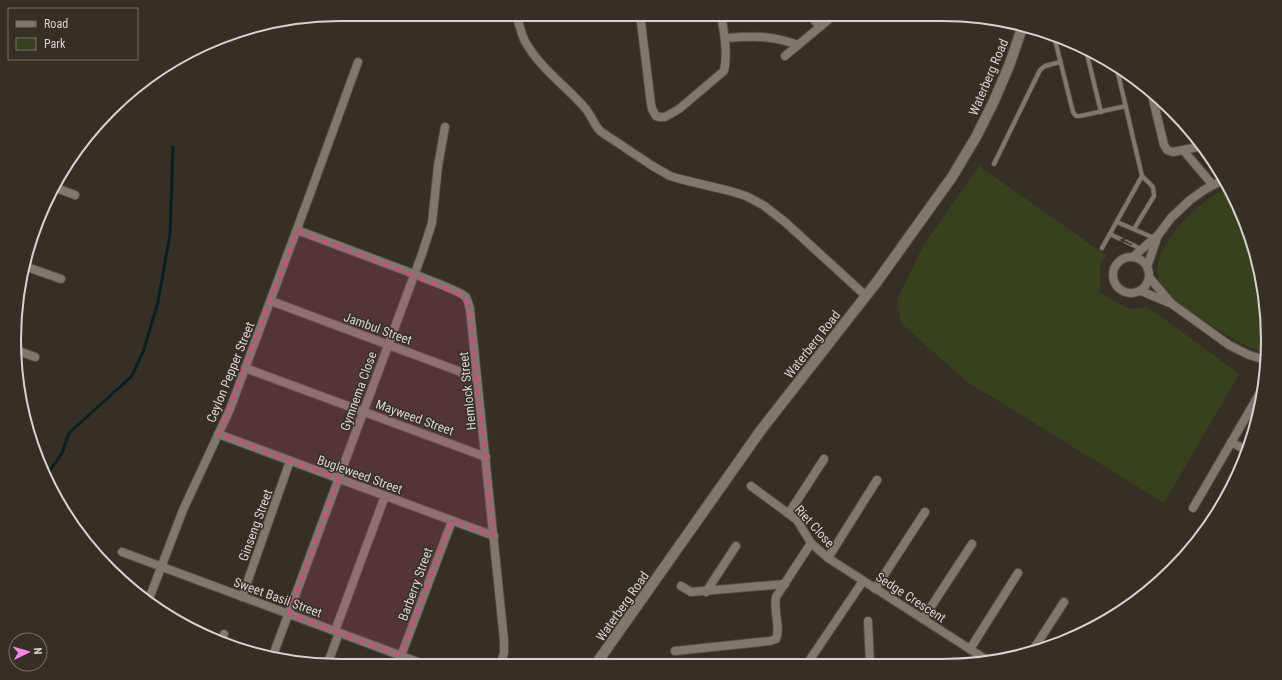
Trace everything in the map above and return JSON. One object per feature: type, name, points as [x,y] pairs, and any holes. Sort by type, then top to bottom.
[{"type":"street","points":[[519,21],[527,45],[557,81],[591,115],[595,125],[600,131],[670,176],[689,182],[730,191],[746,196],[763,205],[785,222],[866,296]]},
{"type":"street","points":[[641,21],[651,104],[654,113],[658,117],[668,116],[679,109],[722,74],[725,67],[725,38],[722,21]]},
{"type":"street","points":[[815,21],[820,27]]},
{"type":"street","points":[[785,56],[826,21]]},
{"type":"street","name":"Waterberg Road","points":[[600,659],[761,430],[866,296],[935,201],[967,153],[980,129],[1001,85],[1021,31]]},
{"type":"street","points":[[725,38],[758,36],[772,37],[798,45]]},
{"type":"street","name":"Ceylon Pepper Street","points":[[150,596],[182,510],[230,409],[358,62]]},
{"type":"street","points":[[1153,101],[1164,145],[1167,150],[1173,152],[1196,147]]},
{"type":"street","name":"Gymnema Close","points":[[274,652],[432,223],[438,166],[445,127]]},
{"type":"street","points":[[1183,150],[1212,184]]},
{"type":"street","points":[[1133,257],[1157,236],[1171,218],[1184,205],[1212,184],[1218,181]]},
{"type":"street","points":[[59,189],[75,195]]},
{"type":"street","name":"Hemlock Street","points":[[297,230],[414,274],[459,293],[466,298],[470,309],[505,643],[502,659]]},
{"type":"street","points":[[1147,267],[1157,236]]},
{"type":"street","points":[[1133,257],[1139,258],[1144,262],[1147,267],[1149,277],[1147,285],[1141,291],[1131,294],[1125,293],[1116,287],[1112,277],[1118,262],[1122,259],[1133,257]]},
{"type":"street","points":[[29,268],[61,279]]},
{"type":"street","points":[[1149,277],[1172,304]]},
{"type":"street","points":[[1141,291],[1172,304],[1229,345],[1260,358]]},
{"type":"street","name":"Jambul Street","points":[[271,301],[477,378]]},
{"type":"street","points":[[22,352],[35,357]]},
{"type":"street","name":"Mayweed Street","points":[[245,368],[486,457]]},
{"type":"street","points":[[1193,508],[1255,401]]},
{"type":"street","name":"Bugleweed Street","points":[[218,434],[494,536]]},
{"type":"street","points":[[1231,442],[1242,448]]},
{"type":"street","points":[[789,513],[824,459]]},
{"type":"street","name":"Ginseng Street","points":[[242,597],[290,461]]},
{"type":"street","points":[[828,558],[877,480]]},
{"type":"street","name":"Riet Close","points":[[751,486],[789,513],[796,520],[811,543],[828,558],[863,581]]},
{"type":"street","points":[[329,658],[385,496]]},
{"type":"street","points":[[875,589],[925,512]]},
{"type":"street","name":"Barberry Street","points":[[401,656],[452,521]]},
{"type":"street","points":[[675,650],[776,639],[778,633],[775,605],[776,597],[811,543]]},
{"type":"street","points":[[923,620],[972,544]]},
{"type":"street","points":[[706,592],[736,546]]},
{"type":"street","name":"Sweet Basil Street","points":[[122,552],[409,659]]},
{"type":"street","points":[[970,649],[1018,573]]},
{"type":"street","name":"Sedge Crescent","points":[[810,659],[863,581],[980,656]]},
{"type":"street","points":[[681,586],[691,592],[706,592],[785,584]]},
{"type":"street","points":[[1037,645],[1064,602]]},
{"type":"street","points":[[868,621],[870,659]]},
{"type":"lane","points":[[1055,42],[1073,112],[1076,116],[1126,106]]},
{"type":"lane","points":[[1088,56],[1101,112]]},
{"type":"lane","points":[[994,164],[1040,70],[1045,66],[1060,62]]},
{"type":"lane","points":[[1118,75],[1142,176],[1153,187],[1154,196],[1134,229]]},
{"type":"lane","points":[[1102,248],[1142,176]]},
{"type":"lane","points":[[1117,222],[1157,236]]},
{"type":"lane","points":[[1110,234],[1142,249]]},
{"type":"highlighted area","points":[[297,230],[459,293],[469,305],[494,536],[452,521],[401,656],[288,614],[338,479],[218,434]]},
{"type":"green space","points":[[979,166],[1107,256],[1100,264],[1100,293],[1129,309],[1148,307],[1239,374],[1164,503],[966,381],[901,323],[897,300],[923,246]]},
{"type":"green space","points":[[1223,190],[1228,199],[1237,218],[1250,257],[1258,298],[1260,351],[1240,343],[1180,305],[1172,299],[1161,286],[1159,281],[1157,268],[1161,254],[1169,239],[1192,213]]},
{"type":"waterway","points":[[49,471],[62,453],[69,433],[131,377],[143,352],[158,302],[170,234],[173,147]]}]
